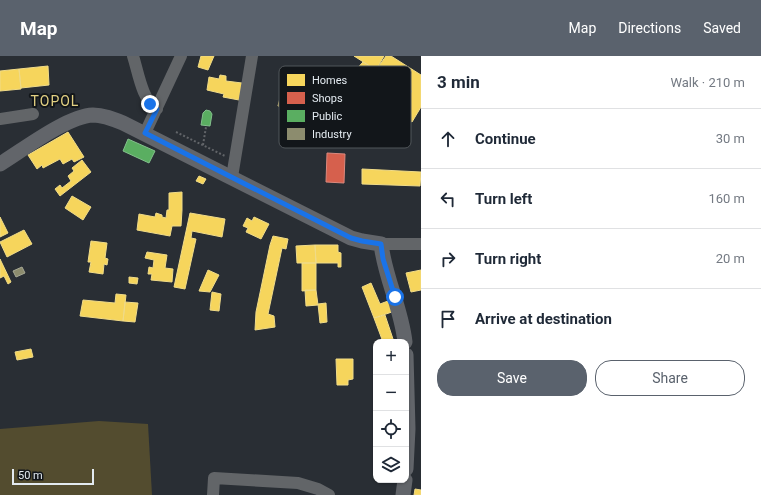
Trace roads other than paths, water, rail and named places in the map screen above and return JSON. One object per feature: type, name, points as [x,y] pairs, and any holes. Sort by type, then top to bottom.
[{"type":"main road","points":[[0,164],[76,118],[85,116],[103,116],[123,122],[351,238],[381,244],[383,259],[400,313],[404,339]]},
{"type":"main road","points":[[407,375],[407,447]]},
{"type":"main road","points":[[403,495],[405,483]]},
{"type":"street","points":[[133,56],[145,94],[150,104],[157,109]]},
{"type":"street","points":[[145,133],[181,56]]},
{"type":"street","points":[[232,177],[252,56]]},
{"type":"street","points":[[0,119],[33,114]]},
{"type":"street","points":[[381,244],[421,244]]},
{"type":"street","points":[[213,495],[214,478],[298,483],[309,490],[318,489],[329,495]]},
{"type":"district","name":"TOPOL","points":[[55,101]]}]
